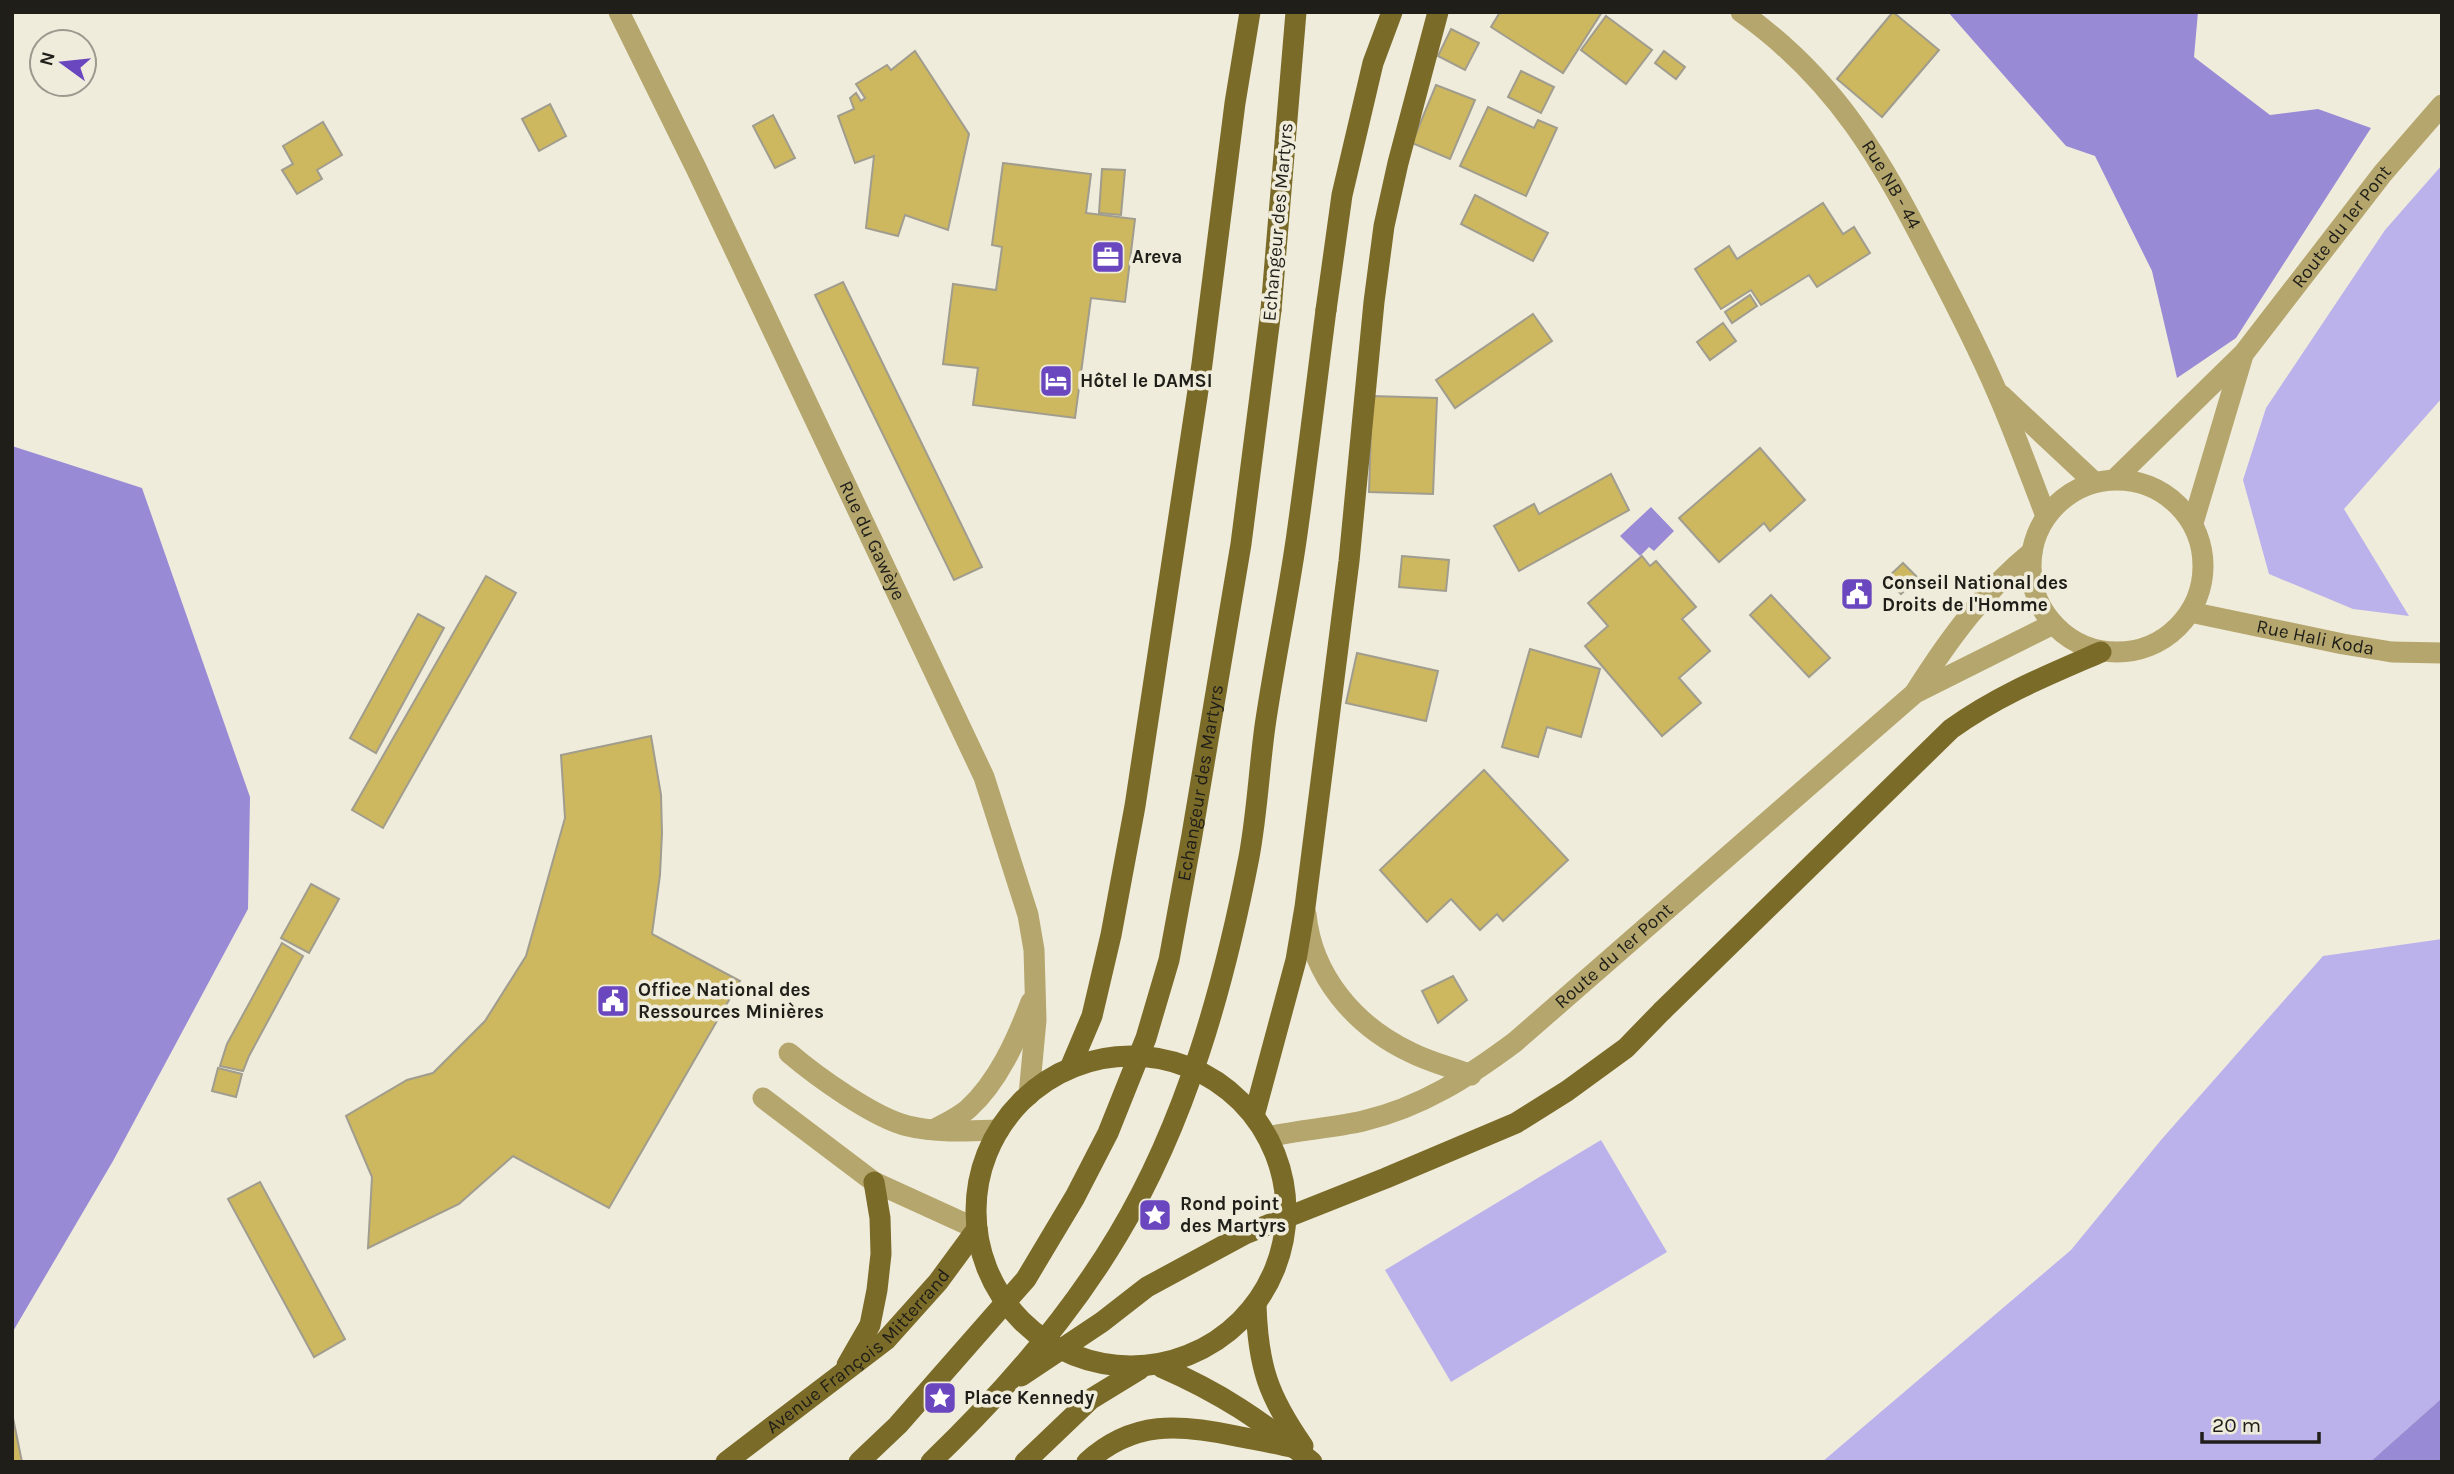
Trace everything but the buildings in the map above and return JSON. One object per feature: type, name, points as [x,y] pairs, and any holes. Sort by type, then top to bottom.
[{"type":"main road","points":[[1070,1068],[1092,1016],[1111,935],[1135,806],[1202,364],[1235,103],[1250,12]]},
{"type":"main road","name":"Echangeur des Martyrs","points":[[859,1462],[898,1426],[1026,1279],[1075,1197],[1108,1133],[1146,1038],[1169,960],[1241,544],[1271,310],[1297,12]]},
{"type":"main road","points":[[931,1462],[1007,1385],[1071,1305],[1119,1234],[1158,1157],[1199,1056],[1219,986],[1249,856],[1265,726],[1296,541],[1342,195],[1373,63],[1392,12]]},
{"type":"main road","points":[[1254,1116],[1296,960],[1305,907],[1349,561],[1384,226],[1438,12]]},
{"type":"main road","points":[[1007,1385],[1102,1322],[1147,1287],[1245,1234],[1516,1123],[1567,1091],[1626,1048],[1951,729],[1981,707],[2019,687],[2101,652]]},
{"type":"main road","points":[[1025,1462],[1091,1399],[1150,1368],[1194,1354],[1227,1334],[1256,1305],[1273,1274],[1285,1237],[1286,1198],[1278,1161],[1254,1116],[1239,1098],[1210,1076],[1176,1061],[1141,1055],[1104,1058],[1070,1068],[1048,1079],[1029,1094],[999,1130],[989,1150],[976,1202],[977,1228],[985,1264],[1001,1297],[1024,1324],[1053,1346],[1086,1360],[1150,1368],[1194,1381],[1261,1420],[1313,1462]]},
{"type":"main road","points":[[843,1371],[870,1325],[877,1290],[881,1254],[880,1217],[874,1182]]},
{"type":"main road","name":"Avenue François Mitterrand","points":[[726,1462],[886,1340],[938,1282],[977,1228]]},
{"type":"main road","points":[[1256,1305],[1260,1361],[1266,1380],[1284,1419],[1313,1462]]},
{"type":"main road","points":[[1087,1462],[1131,1434],[1159,1427],[1205,1429],[1295,1448]]},
{"type":"street","name":"Rue du Gawèye","points":[[619,12],[708,193],[984,777],[1028,915],[1034,950],[1036,1020],[1029,1094]]},
{"type":"street","name":"Rue NB - 44","points":[[1741,12],[1794,54],[1832,94],[1894,184],[1997,391],[2046,516]]},
{"type":"street","name":"Route du 1er Pont","points":[[2115,479],[2244,354],[2383,173],[2442,105]]},
{"type":"street","name":"Route du 1er Pont","points":[[2193,523],[2244,354]]},
{"type":"street","name":"Rue NB - 44","points":[[1997,391],[2094,482]]},
{"type":"street","points":[[2115,479],[2138,482],[2160,490],[2178,504],[2193,523],[2201,544],[2204,568],[2200,591],[2190,612],[2174,632],[2151,645],[2126,653],[2101,652],[2074,642],[2053,624],[2038,602],[2031,577],[2036,534],[2058,502],[2073,491],[2094,482],[2115,479]]},
{"type":"street","name":"Route du 1er Pont","points":[[1915,693],[1947,643],[1980,602],[2004,575],[2032,552]]},
{"type":"street","name":"Rue Hali Koda","points":[[2190,612],[2392,652],[2442,653]]},
{"type":"street","name":"Route du 1er Pont","points":[[1267,1137],[1361,1121],[1396,1112],[1436,1095],[1471,1075],[1516,1042],[1915,693],[2053,624]]},
{"type":"street","points":[[1305,907],[1308,936],[1318,962],[1356,1017],[1383,1038],[1412,1054],[1471,1075]]},
{"type":"street","points":[[935,1129],[967,1110],[986,1088],[1016,1038],[1036,987]]},
{"type":"street","points":[[789,1053],[814,1073],[874,1111],[907,1126],[999,1130]]},
{"type":"street","points":[[762,1098],[874,1182],[977,1228]]},
{"type":"shaded area","points":[[1948,12],[2198,12],[2194,57],[2270,115],[2318,109],[2371,128],[2236,338],[2177,378],[2152,271],[2095,156],[2066,146]]},
{"type":"shaded area","points":[[2442,165],[2442,398],[2344,509],[2409,616],[2353,609],[2269,574],[2243,480],[2266,408],[2385,230]]},
{"type":"shaded area","points":[[12,446],[142,488],[250,797],[248,909],[113,1161],[12,1333]]},
{"type":"shaded area","points":[[1651,507],[1674,531],[1654,551],[1649,547],[1640,556],[1620,536]]},
{"type":"shaded area","points":[[2442,939],[2442,1398],[2370,1462],[1822,1462],[2071,1250],[2161,1140],[2323,956]]},
{"type":"shaded area","points":[[1601,1140],[1667,1252],[1451,1382],[1385,1270]]},
{"type":"shaded area","points":[[2442,1398],[2442,1462],[2370,1462]]},
{"type":"place","name":"Areva","points":[[1108,257]]},
{"type":"place","name":"Hôtel le DAMSI","points":[[1056,381]]},
{"type":"place","name":"Conseil National des Droits de l'Homme","points":[[1857,594]]},
{"type":"place","name":"Office National des Ressources Minières","points":[[613,1001]]},
{"type":"place","name":"Rond point des Martyrs","points":[[1155,1215]]},
{"type":"place","name":"Place Kennedy","points":[[940,1398]]}]
